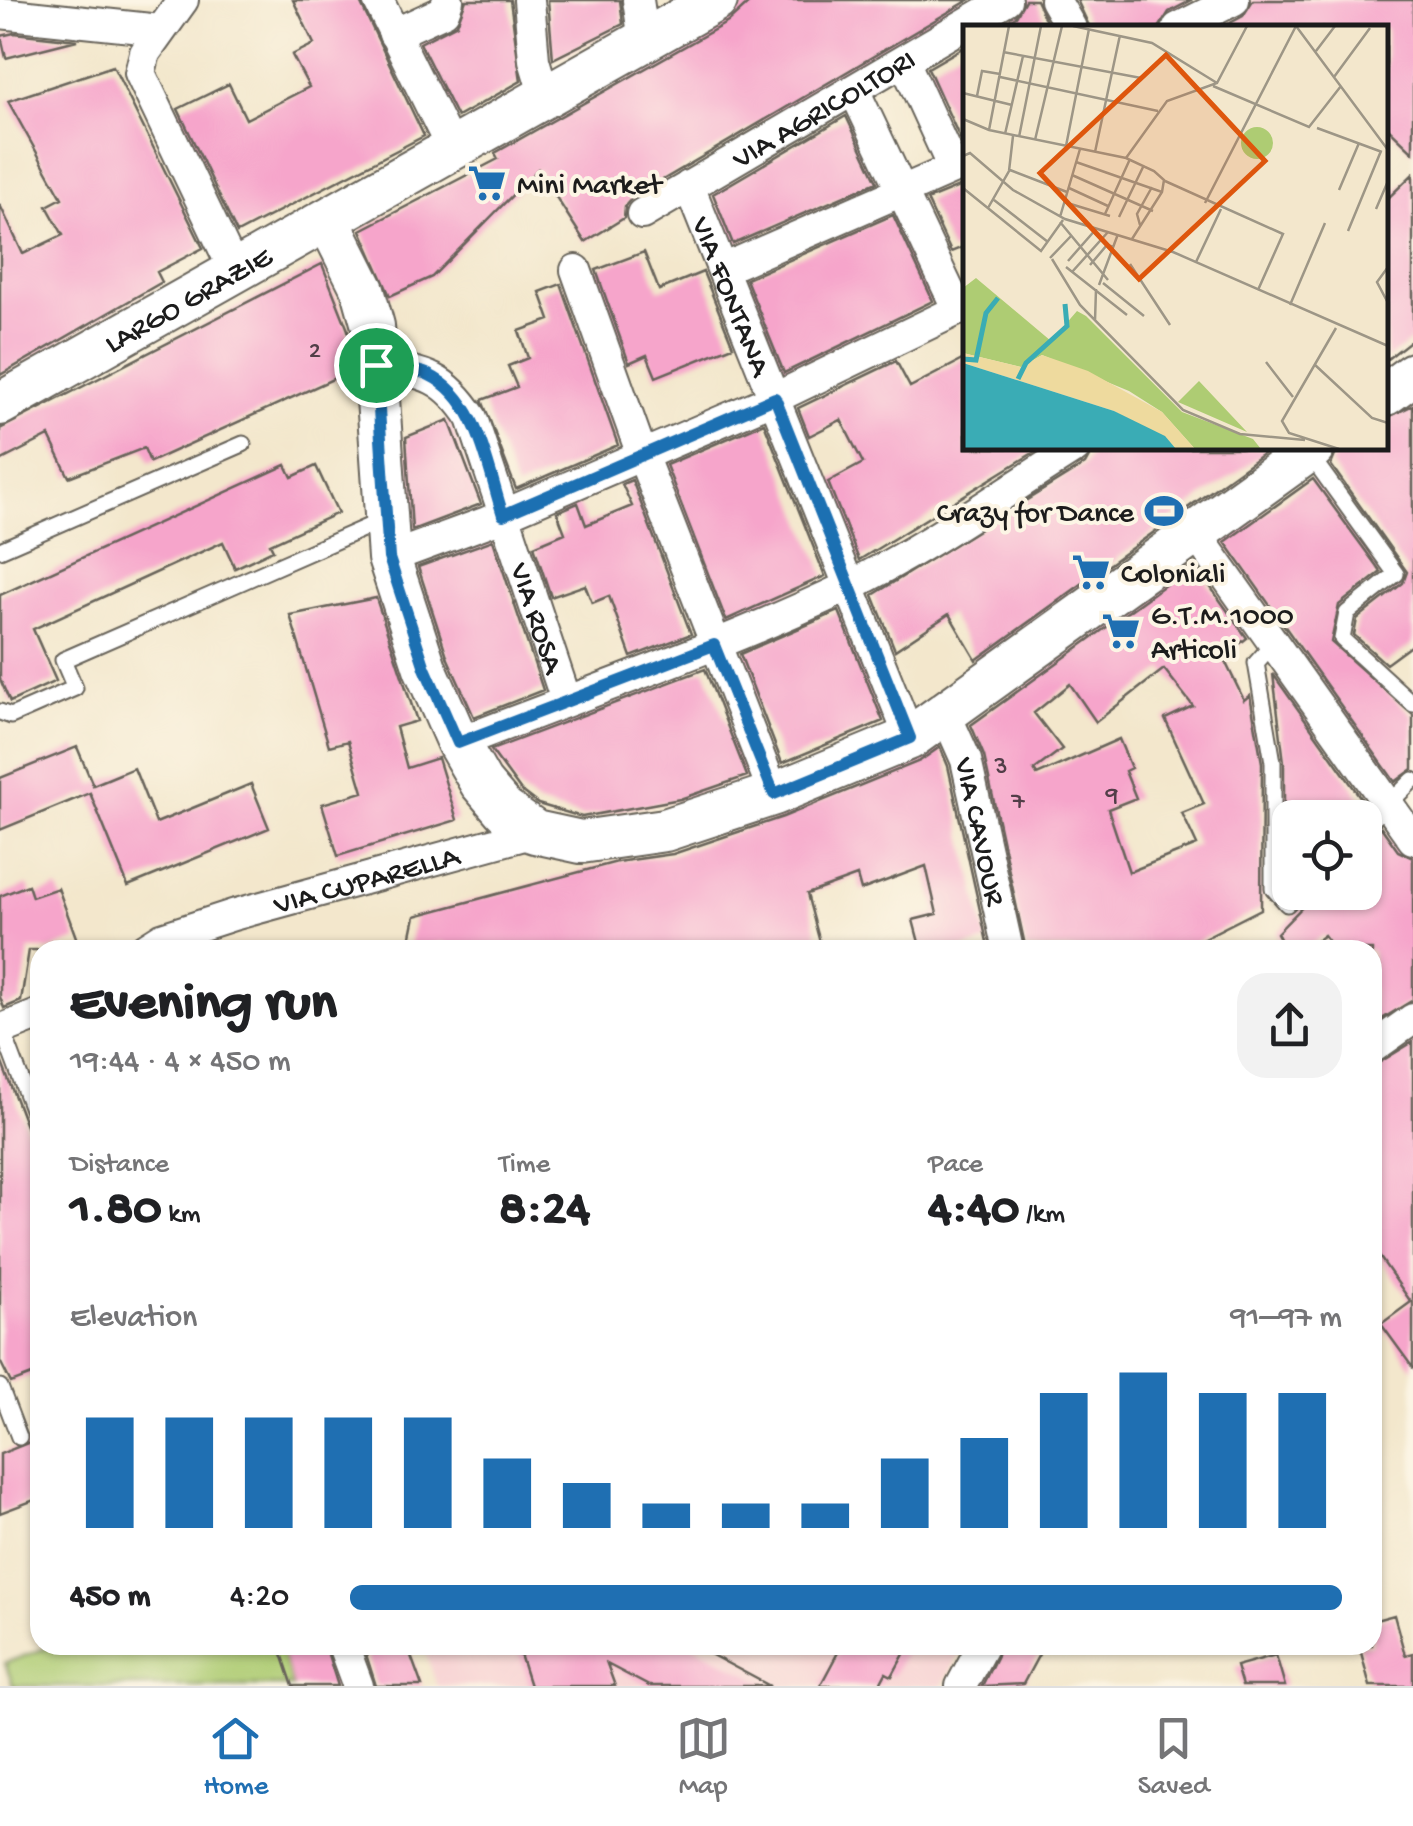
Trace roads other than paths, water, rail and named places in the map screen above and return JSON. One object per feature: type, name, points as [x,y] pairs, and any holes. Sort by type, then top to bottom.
[{"type":"street","points":[[183,0],[145,53],[140,73],[236,274]]},
{"type":"street","points":[[378,0],[452,149]]},
{"type":"street","points":[[394,34],[444,10],[448,0]]},
{"type":"street","points":[[530,0],[534,60],[546,97]]},
{"type":"street","name":"LARGO GRAZIE","points":[[0,404],[546,97],[641,20],[716,0]]},
{"type":"street","name":"VIA AGRICOLTORI","points":[[964,25],[1006,0]]},
{"type":"street","points":[[1055,0],[1069,25]]},
{"type":"street","points":[[1184,25],[1234,0]]},
{"type":"street","points":[[0,13],[160,30]]},
{"type":"street","name":"VIA AGRICOLTORI","points":[[642,214],[963,26]]},
{"type":"street","points":[[723,269],[959,166],[904,61]]},
{"type":"street","points":[[388,538],[503,515],[775,398],[962,308],[898,190],[854,90]]},
{"type":"street","name":"VIA FONTANA","points":[[689,186],[910,738]]},
{"type":"street","points":[[328,222],[362,290],[373,326],[388,538],[425,668],[458,743],[492,797],[536,832],[581,842],[664,830],[774,794],[910,738],[1310,450]]},
{"type":"street","points":[[576,270],[642,455],[774,794]]},
{"type":"street","name":"VIA ROSA","points":[[376,365],[428,374],[456,393],[472,418],[566,700]]},
{"type":"street","points":[[1388,393],[1413,374]]},
{"type":"street","points":[[458,743],[714,645],[850,585],[922,546],[1072,450]]},
{"type":"street","points":[[1196,534],[1413,838]]},
{"type":"street","name":"VIA CAVOUR","points":[[946,715],[966,760],[1006,940]]},
{"type":"street","name":"VIA CUPARELLA","points":[[159,940],[233,915],[536,832]]},
{"type":"street","points":[[1,1030],[30,1018]]},
{"type":"street","points":[[1382,1041],[1413,1019]]},
{"type":"street","points":[[347,1655],[358,1686]]},
{"type":"street","points":[[962,1686],[978,1655]]},
{"type":"lane","points":[[0,550],[242,444]]},
{"type":"lane","points":[[1310,450],[1396,574],[1348,614],[1342,639],[1413,704]]},
{"type":"lane","points":[[0,712],[11,716],[75,688],[63,660],[388,538]]},
{"type":"lane","points":[[1273,644],[1256,663],[1274,762],[1274,800]]},
{"type":"lane","points":[[1382,810],[1413,780]]},
{"type":"lane","points":[[1,1030],[30,1104]]},
{"type":"lane","points":[[0,1388],[19,1436]]},
{"type":"place","name":"Mini Market","points":[[487,183]]},
{"type":"place","name":"Crazy for Dance","points":[[1164,511]]},
{"type":"place","name":"Coloniali","points":[[1091,572]]},
{"type":"place","name":"G.T.M.1000 Articoli","points":[[1121,631]]}]
